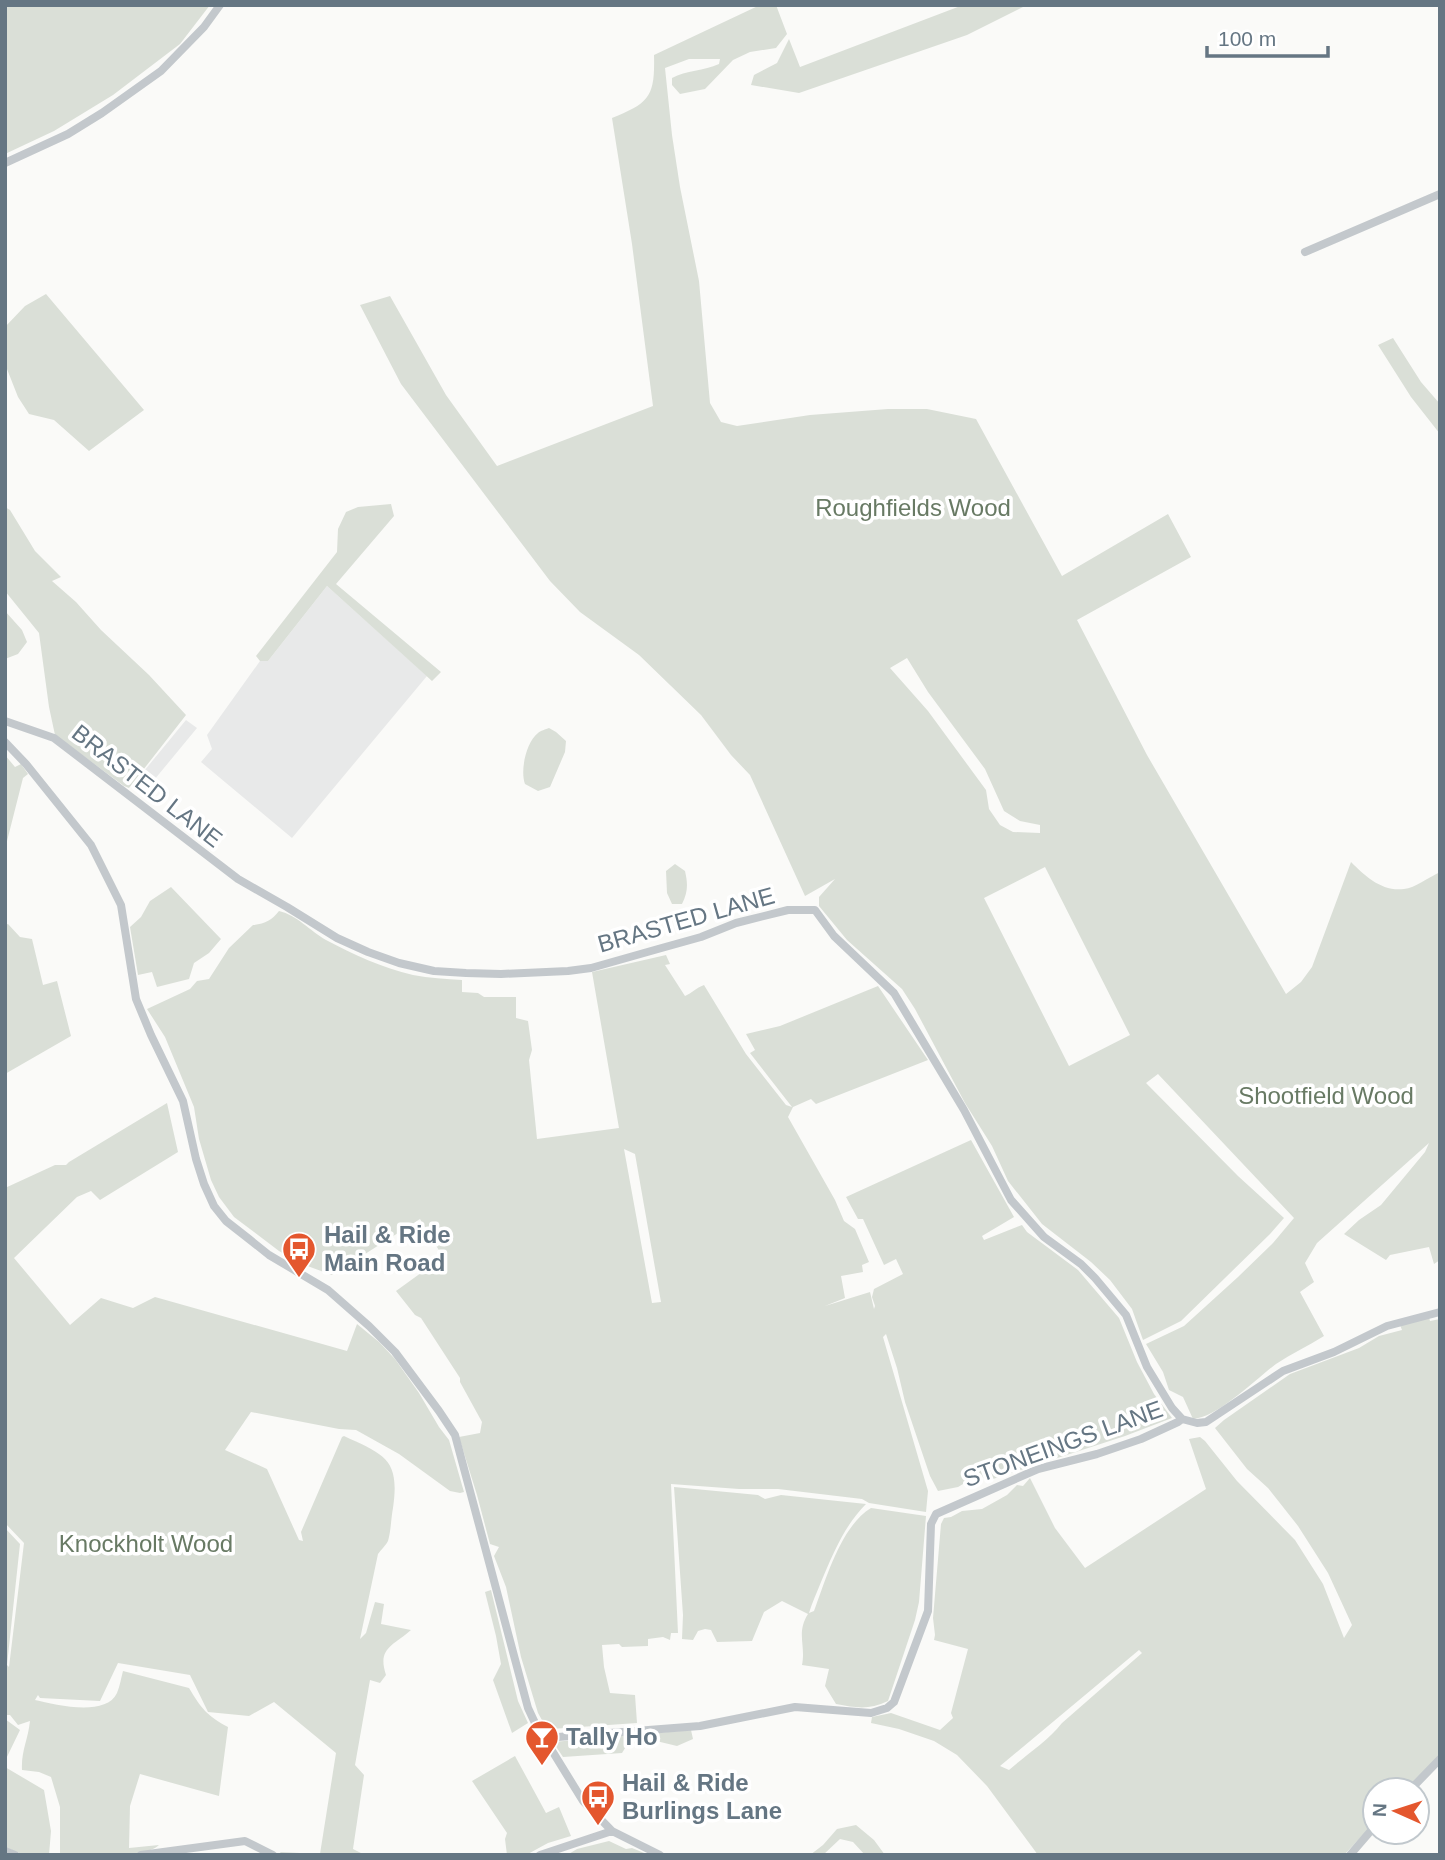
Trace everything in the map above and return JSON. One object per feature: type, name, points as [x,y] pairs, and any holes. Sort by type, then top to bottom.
[{"type":"street","points":[[5,163],[68,134],[161,71],[204,27],[220,5]]},
{"type":"street","points":[[1305,252],[1440,194]]},
{"type":"street","name":"BRASTED LANE","points":[[5,722],[54,738],[238,879],[337,938],[399,963],[434,971],[466,973],[568,971],[591,968],[701,937],[736,923],[788,910],[815,910],[834,936],[894,993],[964,1110],[1011,1200],[1044,1237],[1096,1278],[1126,1315],[1147,1367],[1172,1408],[1182,1419]]},
{"type":"street","points":[[5,742],[91,845],[121,905],[136,999],[183,1101],[200,1171],[215,1206],[226,1221],[249,1239],[328,1290],[369,1326],[394,1352],[439,1411],[455,1435],[528,1708],[535,1723],[583,1801],[598,1817],[612,1831],[660,1855]]},
{"type":"street","name":"STONEINGS LANE","points":[[545,1738],[700,1726],[796,1707],[871,1713],[887,1707],[894,1702],[928,1611],[931,1524],[936,1514],[1038,1469],[1141,1439],[1182,1419],[1197,1423],[1206,1422],[1283,1371],[1334,1352],[1387,1326],[1440,1312]]},
{"type":"street","points":[[1424,1776],[1440,1759]]},
{"type":"street","points":[[540,1855],[612,1831]]},
{"type":"street","points":[[141,1855],[245,1841],[272,1855]]},
{"type":"street","points":[[5,1851],[15,1855]]},
{"type":"shaded area","points":[[327,586],[427,676],[292,838],[201,762],[212,749],[207,735],[260,661],[268,661]]},
{"type":"shaded area","points":[[186,720],[197,728],[145,791],[135,782]]},
{"type":"green space","points":[[5,5],[210,5],[180,44],[113,95],[54,131],[5,154]]},
{"type":"green space","points":[[760,5],[776,5],[787,34],[776,48],[750,52],[733,60],[705,89],[680,94],[672,85],[672,78],[719,64],[720,59],[689,59],[665,68],[680,187],[699,281],[710,403],[721,422],[737,426],[810,415],[888,409],[927,409],[976,419],[1062,576],[1168,514],[1191,557],[1077,620],[1147,755],[1286,994],[1301,982],[1312,967],[1351,862],[1374,882],[1396,889],[1413,887],[1440,872],[1440,1260],[1434,1264],[1429,1247],[1390,1255],[1386,1260],[1344,1234],[1381,1205],[1425,1152],[1429,1143],[1317,1243],[1305,1263],[1314,1282],[1300,1292],[1324,1336],[1276,1364],[1225,1405],[1203,1417],[1193,1419],[1183,1397],[1169,1390],[1163,1372],[1146,1344],[1184,1326],[1273,1243],[1294,1218],[1158,1074],[1146,1083],[1238,1176],[1284,1218],[1181,1321],[1143,1340],[1132,1309],[1110,1280],[1042,1224],[1008,1181],[992,1146],[902,989],[847,940],[819,906],[819,897],[835,879],[805,896],[750,775],[701,715],[639,655],[580,612],[550,581],[401,384],[360,305],[390,296],[446,395],[497,466],[653,406],[612,118],[635,108],[648,96],[653,80],[654,55]],"holes":[[[907,658],[928,692],[985,769],[1004,811],[1020,821],[1040,825],[1040,833],[1013,832],[1000,825],[989,809],[986,790],[928,711],[890,668]],[[1045,867],[1130,1035],[1069,1066],[984,898]]]},
{"type":"green space","points":[[963,5],[1027,5],[967,35],[799,93],[751,85],[754,75],[777,63],[789,39],[800,67]]},
{"type":"green space","points":[[46,294],[144,410],[89,451],[54,420],[29,414],[18,397],[5,364],[5,327],[25,306]]},
{"type":"green space","points":[[1393,338],[1421,382],[1440,404],[1440,434],[1411,397],[1378,345]]},
{"type":"green space","points":[[391,504],[394,516],[336,584],[441,672],[432,681],[327,586],[268,661],[260,661],[256,656],[337,552],[338,529],[346,512],[358,507]]},
{"type":"green space","points":[[5,507],[10,510],[35,551],[61,577],[52,581],[149,675],[186,715],[129,788],[55,735],[39,633],[5,591]]},
{"type":"green space","points":[[5,611],[22,630],[27,642],[18,654],[5,659]]},
{"type":"green space","points":[[549,728],[566,741],[565,752],[550,787],[538,791],[525,784],[524,765],[527,750],[534,737]]},
{"type":"green space","points":[[5,755],[15,767],[21,764],[28,774],[23,778],[5,849]]},
{"type":"green space","points":[[675,864],[685,871],[686,876],[686,892],[682,904],[672,904],[667,893],[666,871]]},
{"type":"green space","points":[[171,887],[221,939],[209,953],[194,963],[189,979],[157,987],[152,972],[138,975],[130,927],[141,917],[150,901]]},
{"type":"green space","points":[[279,911],[292,916],[326,940],[390,969],[419,976],[462,980],[462,992],[478,993],[484,997],[516,997],[516,1018],[528,1021],[537,1139],[619,1128],[592,972],[666,955],[670,964],[665,965],[685,996],[704,985],[746,1054],[786,1105],[792,1107],[750,1053],[755,1050],[746,1034],[780,1026],[878,986],[928,1060],[816,1104],[811,1099],[793,1107],[788,1117],[844,1221],[855,1229],[869,1262],[862,1265],[863,1272],[841,1276],[845,1298],[825,1306],[870,1292],[874,1309],[874,1289],[903,1274],[896,1259],[884,1265],[863,1219],[858,1219],[846,1197],[971,1140],[1014,1217],[982,1236],[984,1240],[1022,1225],[1027,1232],[1078,1270],[1119,1318],[1137,1362],[1154,1394],[1172,1418],[993,1479],[975,1477],[958,1487],[938,1491],[930,1476],[905,1402],[886,1334],[883,1337],[928,1491],[926,1512],[869,1503],[862,1499],[778,1489],[671,1484],[678,1633],[671,1633],[670,1640],[663,1637],[648,1639],[648,1646],[602,1645],[610,1693],[635,1695],[637,1723],[551,1729],[538,1713],[521,1657],[506,1587],[494,1556],[499,1547],[490,1544],[459,1437],[480,1433],[482,1422],[460,1378],[421,1318],[415,1315],[396,1291],[443,1257],[420,1219],[332,1275],[302,1264],[279,1251],[234,1217],[219,1197],[211,1180],[199,1139],[194,1107],[165,1037],[147,1009],[190,989],[197,981],[209,979],[229,948],[253,925],[265,923]],"holes":[[[624,1149],[635,1154],[661,1302],[652,1303]]]},
{"type":"green space","points":[[8,924],[20,937],[32,939],[43,985],[57,981],[71,1036],[5,1074],[5,925]]},
{"type":"green space","name":"Knockholt Wood","points":[[167,1103],[178,1152],[100,1200],[91,1191],[77,1197],[14,1258],[70,1325],[101,1298],[133,1308],[155,1297],[347,1351],[357,1324],[395,1359],[449,1440],[464,1492],[450,1491],[399,1454],[356,1430],[251,1412],[225,1450],[267,1469],[299,1540],[303,1541],[301,1532],[342,1437],[370,1448],[386,1461],[391,1469],[395,1492],[390,1533],[388,1541],[378,1554],[360,1639],[366,1633],[375,1602],[384,1604],[381,1624],[411,1630],[385,1653],[386,1675],[380,1683],[370,1680],[355,1765],[364,1775],[353,1849],[365,1855],[282,1855],[280,1852],[320,1854],[336,1753],[274,1702],[249,1716],[208,1712],[190,1675],[118,1663],[100,1701],[40,1698],[38,1695],[35,1700],[80,1707],[102,1705],[117,1693],[123,1671],[189,1688],[205,1711],[228,1727],[219,1796],[140,1774],[130,1806],[129,1848],[159,1845],[127,1854],[60,1855],[60,1807],[51,1777],[22,1770],[30,1721],[18,1725],[10,1715],[5,1715],[5,1528],[20,1544],[7,1665],[9,1667],[24,1543],[5,1523],[5,1188],[55,1165],[66,1165]]},
{"type":"green space","points":[[1429,1317],[1430,1321],[1440,1319],[1440,1755],[1420,1776],[1361,1776],[1361,1837],[1344,1855],[1038,1855],[987,1786],[957,1755],[934,1741],[871,1723],[872,1717],[891,1713],[940,1730],[953,1718],[951,1713],[968,1649],[934,1640],[933,1618],[941,1524],[944,1518],[962,1511],[982,1509],[1007,1495],[1017,1485],[1023,1486],[1030,1478],[1055,1528],[1085,1568],[1206,1489],[1189,1439],[1200,1437],[1237,1481],[1295,1540],[1323,1584],[1344,1638],[1352,1625],[1328,1573],[1298,1526],[1215,1428],[1290,1374],[1359,1348],[1379,1336],[1402,1330],[1400,1325]],"holes":[[[1139,1650],[1142,1653],[1009,1770],[1000,1766]]]},
{"type":"green space","points":[[674,1487],[758,1495],[765,1499],[781,1495],[866,1504],[840,1541],[809,1613],[814,1611],[843,1540],[860,1516],[871,1508],[926,1516],[919,1602],[888,1701],[863,1707],[836,1704],[825,1686],[829,1669],[802,1665],[802,1633],[808,1614],[782,1601],[764,1612],[752,1641],[717,1642],[711,1630],[705,1629],[698,1631],[693,1640],[682,1639],[683,1615]]},
{"type":"green space","points":[[491,1590],[518,1701],[528,1723],[512,1733],[493,1680],[501,1664],[485,1592]]},
{"type":"green space","points":[[5,1719],[20,1730],[5,1761]]},
{"type":"green space","points":[[691,1730],[693,1739],[677,1746],[652,1740],[627,1745],[622,1753],[563,1757],[553,1742]]},
{"type":"green space","points":[[515,1756],[546,1813],[559,1807],[571,1836],[548,1843],[526,1855],[507,1855],[507,1833],[472,1781]]},
{"type":"green space","points":[[5,1767],[44,1790],[51,1831],[49,1855],[24,1855],[5,1847]]},
{"type":"green space","points":[[856,1825],[874,1840],[885,1855],[865,1855],[853,1842],[840,1839],[823,1855],[810,1855],[837,1829]]},
{"type":"green space","points":[[609,1841],[649,1855],[567,1855],[577,1849]]},
{"type":"place","name":"Hail & Ride Main Road","points":[[299,1279]]},
{"type":"place","name":"Tally Ho","points":[[542,1767]]},
{"type":"place","name":"Hail & Ride Burlings Lane","points":[[598,1827]]},
{"type":"park label","name":"Roughfields Wood","points":[[913,508]]},
{"type":"park label","name":"Shootfield Wood","points":[[1326,1096]]}]
